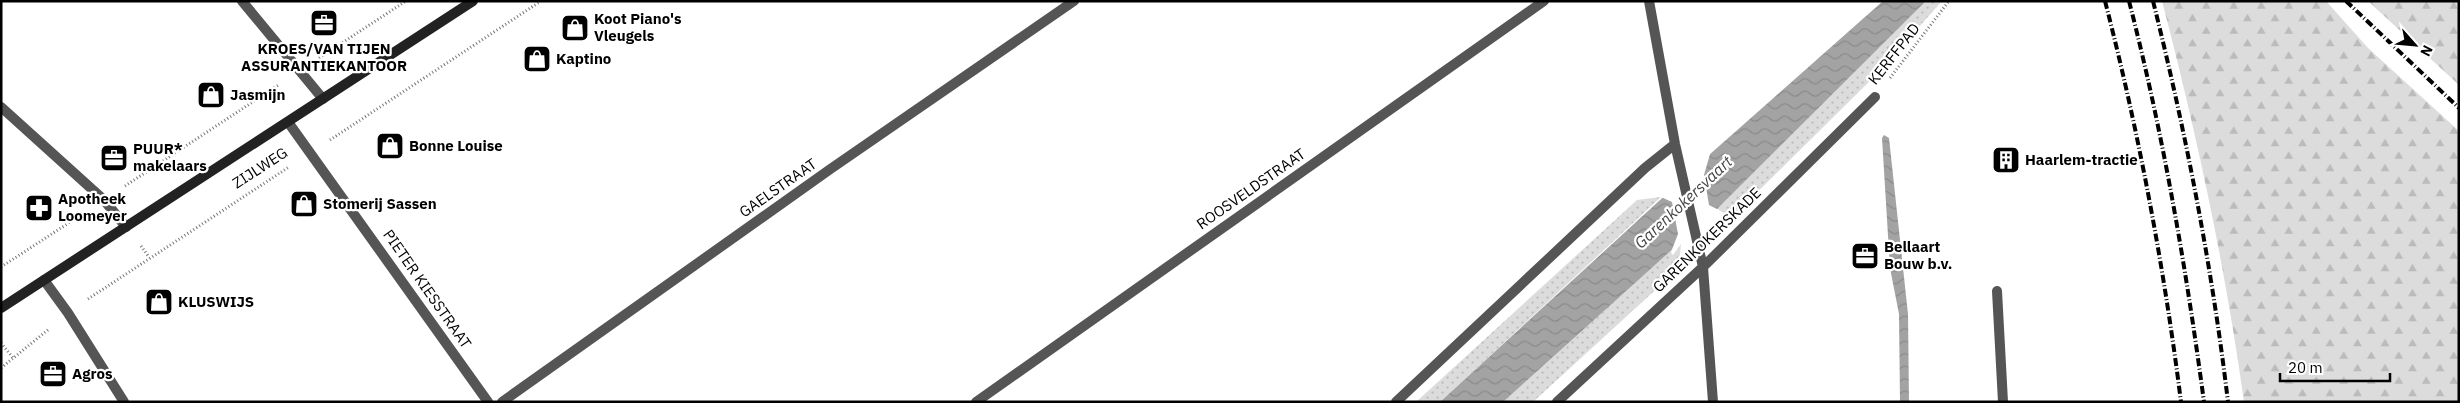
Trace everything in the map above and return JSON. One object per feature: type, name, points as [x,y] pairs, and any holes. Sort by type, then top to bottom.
[{"type":"main road","name":"ZIJLWEG","points":[[1,308],[474,1]]},
{"type":"street","points":[[242,1],[323,99]]},
{"type":"street","name":"GAELSTRAAT","points":[[502,402],[829,170],[1074,1]]},
{"type":"street","name":"ROOSVELDSTRAAT","points":[[976,402],[1544,1]]},
{"type":"street","points":[[1649,1],[1675,144],[1703,267],[1713,402]]},
{"type":"street","name":"GARENKOKERSKADE","points":[[1557,402],[1703,267],[1875,97]]},
{"type":"street","points":[[1,106],[104,200],[126,227]]},
{"type":"street","name":"PIETER KIESSTRAAT","points":[[288,122],[312,152],[488,402]]},
{"type":"street","points":[[1396,402],[1646,168],[1675,144]]},
{"type":"street","points":[[44,280],[68,313],[124,402]]},
{"type":"street","points":[[1997,291],[2003,402]]},
{"type":"path","points":[[1,267],[406,1]]},
{"type":"path","name":"ZIJLWEG","points":[[1,368],[68,313],[541,1]]},
{"type":"path","name":"KERFFPAD","points":[[1875,97],[1950,1]]},
{"type":"path","points":[[1,343],[14,359]]},
{"type":"green space","points":[[1926,1],[1942,1],[1879,72],[1732,217],[1717,209]]},
{"type":"green space","points":[[2162,1],[2326,1],[2368,48],[2459,131],[2459,402],[2244,402],[2228,300],[2209,200]]},
{"type":"green space","points":[[2368,1],[2459,1],[2459,85]]},
{"type":"green space","points":[[1661,197],[1440,402],[1416,402],[1637,200]]},
{"type":"green space","points":[[1681,244],[1679,264],[1675,272],[1533,402],[1503,402],[1670,249],[1673,247],[1671,253],[1673,255]]},
{"type":"water","name":"Garenkokersvaart","points":[[1883,1],[1926,1],[1717,209],[1503,402],[1440,402],[1709,155]]},
{"type":"water","points":[[1884,135],[1889,138],[1908,314],[1909,402],[1900,402],[1899,314],[1890,268],[1882,138]]},
{"type":"pier","points":[[1707,154],[1710,154],[1704,175],[1709,205],[1719,210],[1671,252],[1678,234],[1672,202],[1661,197]]},
{"type":"railway","points":[[2105,1],[2140,150],[2167,301],[2181,402]]},
{"type":"railway","points":[[2129,1],[2163,150],[2204,402]]},
{"type":"railway","points":[[2153,1],[2197,200],[2222,351],[2228,402]]},
{"type":"railway","points":[[2346,1],[2459,108]]},
{"type":"place","name":"KROES/VAN TIJEN ASSURANTIEKANTOOR","points":[[324,23]]},
{"type":"place","name":"Koot Piano's Vleugels","points":[[575,28]]},
{"type":"place","name":"Kaptino","points":[[537,59]]},
{"type":"place","name":"Jasmijn","points":[[211,95]]},
{"type":"place","name":"Bonne Louise","points":[[390,146]]},
{"type":"place","name":"PUUR* makelaars","points":[[114,158]]},
{"type":"place","name":"Haarlem-tractie","points":[[2006,160]]},
{"type":"place","name":"Stomerij Sassen","points":[[304,204]]},
{"type":"place","name":"Apotheek Loomeyer","points":[[39,208]]},
{"type":"place","name":"Bellaart Bouw b.v.","points":[[1865,256]]},
{"type":"place","name":"KLUSWIJS","points":[[159,302]]},
{"type":"place","name":"Agros","points":[[53,374]]}]
